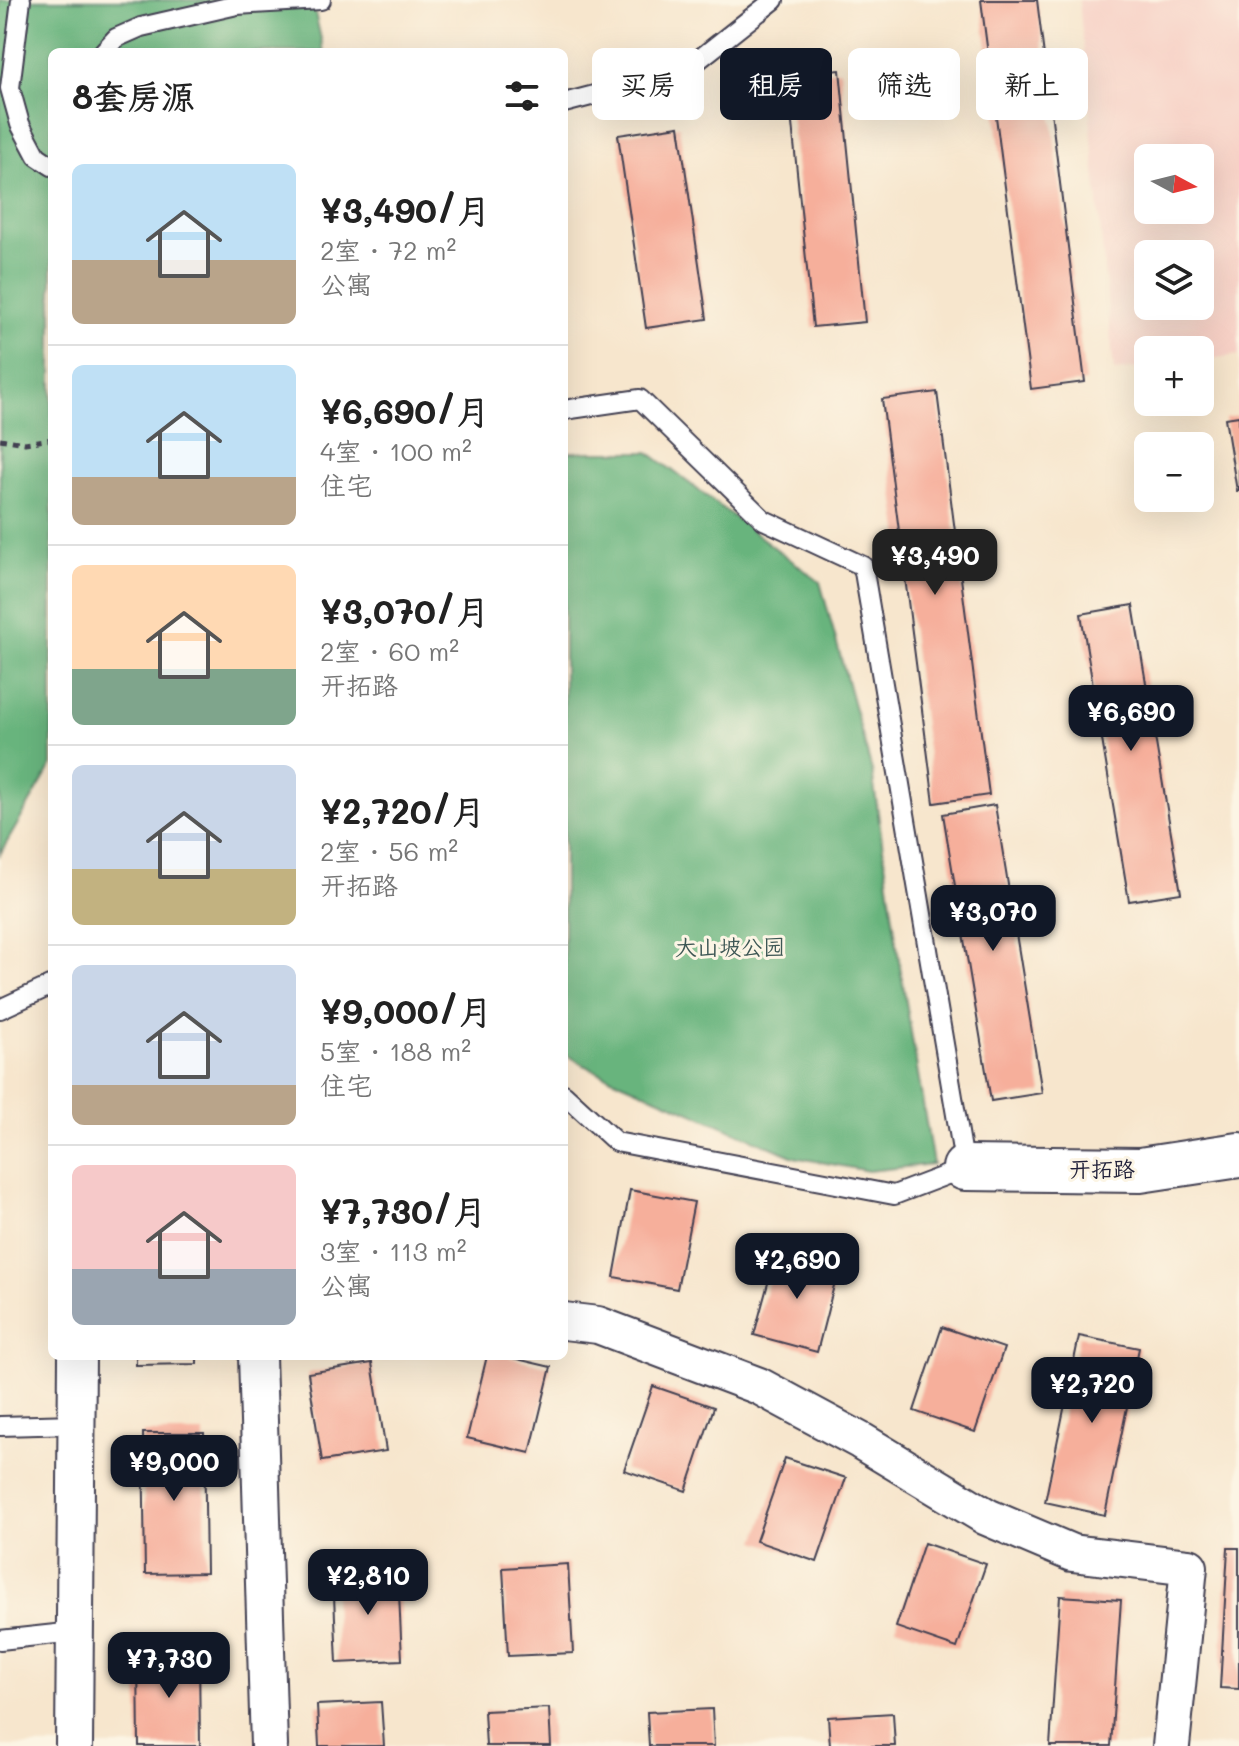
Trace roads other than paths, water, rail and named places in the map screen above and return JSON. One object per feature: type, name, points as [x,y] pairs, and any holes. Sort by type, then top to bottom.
[{"type":"street","name":"开拓路","points":[[965,1168],[1140,1170],[1239,1155]]},
{"type":"street","points":[[568,1321],[598,1325],[759,1386],[861,1441],[987,1517],[1072,1553],[1189,1567],[1171,1746]]},
{"type":"street","points":[[74,1746],[77,1360]]},
{"type":"street","points":[[257,1360],[269,1746]]},
{"type":"lane","points":[[21,0],[10,88],[20,124],[37,156],[48,163]]},
{"type":"lane","points":[[107,48],[116,38],[141,27],[237,5],[321,0]]},
{"type":"lane","points":[[568,102],[683,72],[774,0]]},
{"type":"lane","points":[[568,409],[640,399],[764,520],[863,566],[965,1168],[894,1195],[879,1193],[616,1142],[568,1098]]},
{"type":"lane","points":[[0,1009],[48,987]]},
{"type":"lane","points":[[0,1426],[76,1424]]},
{"type":"lane","points":[[0,1640],[74,1632]]},
{"type":"park label","name":"大山坡公园","points":[[730,947]]}]
